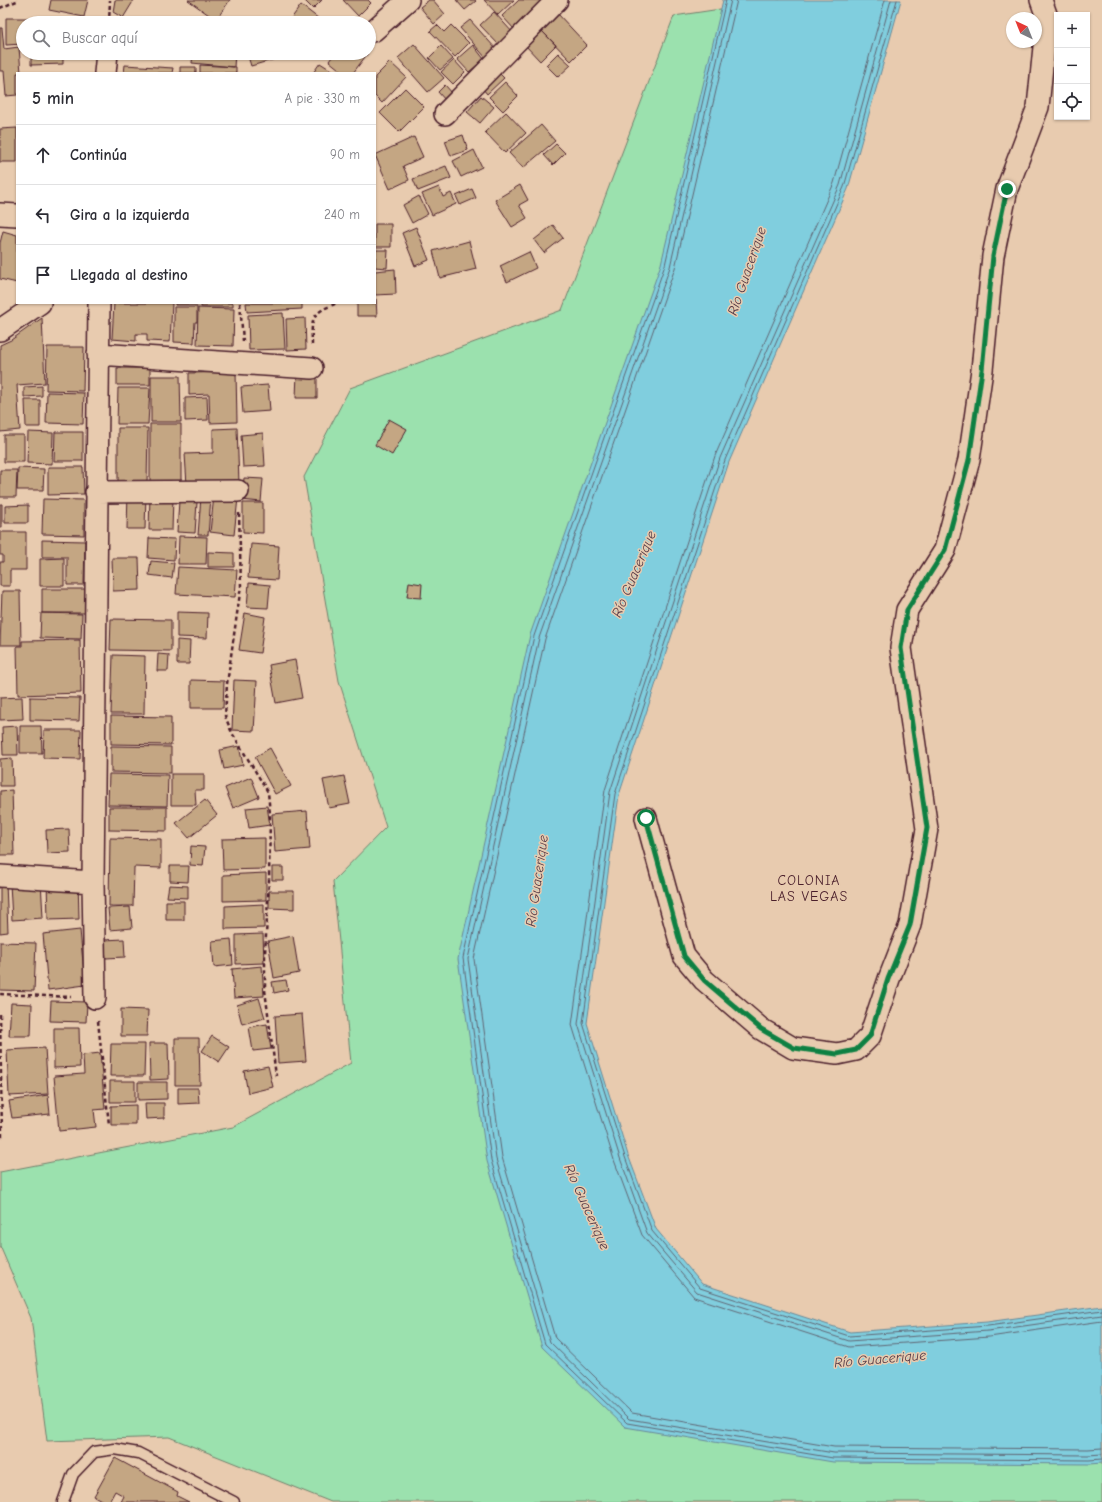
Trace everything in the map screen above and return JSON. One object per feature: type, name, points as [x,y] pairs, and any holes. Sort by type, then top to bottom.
[{"type":"street","points":[[376,28],[408,0]]},
{"type":"street","points":[[445,114],[557,0]]},
{"type":"street","points":[[646,818],[684,956],[704,980],[761,1029],[794,1048],[837,1054],[856,1050],[870,1036],[888,979],[910,925],[927,828],[901,648],[907,610],[945,550],[969,460],[982,370],[993,256],[1007,189],[1038,107],[1047,17],[1041,0]]},
{"type":"street","points":[[105,72],[106,60]]},
{"type":"street","points":[[0,214],[16,215]]},
{"type":"street","points":[[0,330],[39,304]]},
{"type":"street","points":[[95,998],[93,882],[99,304]]},
{"type":"street","points":[[98,354],[312,368]]},
{"type":"street","points":[[96,492],[238,491]]},
{"type":"street","points":[[0,876],[93,882]]},
{"type":"lane","points":[[63,1502],[73,1474],[94,1452],[115,1449],[138,1453],[234,1502]]},
{"type":"path","points":[[0,8],[19,0]]},
{"type":"path","points":[[109,16],[110,0]]},
{"type":"path","points":[[240,304],[244,363]]},
{"type":"path","points":[[312,368],[312,321],[319,312],[334,304]]},
{"type":"path","points":[[238,491],[242,586],[227,684],[225,716],[232,733],[268,792],[270,814],[269,880],[265,954],[266,990],[276,1076]]},
{"type":"path","points":[[0,994],[95,998],[109,1125]]},
{"type":"path","points":[[0,1014],[2,1136],[0,1136]]},
{"type":"green space","points":[[780,0],[577,541],[561,1301],[1102,1418],[1102,1502],[331,1502],[169,1437],[47,1441],[31,1318],[0,1246],[0,1172],[233,1127],[351,1063],[333,881],[386,827],[339,681],[304,477],[350,388],[562,310],[674,16]]},
{"type":"water","name":"Río Guacerique","points":[[723,0],[901,0],[848,189],[729,462],[619,795],[587,1023],[628,1155],[656,1229],[702,1284],[850,1332],[987,1322],[1102,1306],[1102,1463],[833,1462],[625,1427],[542,1347],[487,1161],[458,959],[530,635],[661,264]]},
{"type":"building","points":[[51,0],[88,0],[84,16],[49,10]]},
{"type":"building","points":[[115,0],[134,0],[124,16],[120,16],[113,12]]},
{"type":"building","points":[[188,0],[230,0],[219,16],[210,16]]},
{"type":"building","points":[[304,0],[322,0],[313,9]]},
{"type":"building","points":[[343,0],[368,0],[371,3],[358,16]]},
{"type":"building","points":[[429,0],[433,0],[445,14],[434,24],[420,7]]},
{"type":"building","points":[[456,0],[475,0],[476,1],[465,10]]},
{"type":"building","points":[[484,0],[514,0],[498,15]]},
{"type":"building","points":[[519,0],[540,0],[543,3],[515,30],[502,16]]},
{"type":"building","points":[[301,5],[315,16],[293,16]]},
{"type":"building","points":[[494,12],[513,33],[500,46],[480,25]]},
{"type":"building","points":[[557,13],[587,45],[571,61],[540,29]]},
{"type":"building","points":[[6,18],[16,18],[16,44],[6,45]]},
{"type":"building","points":[[470,20],[496,49],[486,58],[460,28]]},
{"type":"building","points":[[437,25],[444,32],[451,25],[469,43],[455,57],[430,31]]},
{"type":"building","points":[[0,28],[2,28],[4,49],[16,47],[16,60],[20,60],[21,72],[16,72],[16,95],[6,96],[4,71],[0,71]]},
{"type":"building","points":[[540,29],[556,45],[540,61],[525,45]]},
{"type":"building","points":[[414,44],[444,78],[428,92],[398,58]]},
{"type":"building","points":[[473,45],[484,59],[469,72],[457,59]]},
{"type":"building","points":[[441,46],[453,59],[440,70],[429,58]]},
{"type":"building","points":[[558,53],[571,65],[558,77],[546,65]]},
{"type":"building","points":[[31,60],[63,60],[63,64],[31,65]]},
{"type":"building","points":[[192,60],[234,60],[234,67],[192,63]]},
{"type":"building","points":[[249,60],[272,60],[251,66]]},
{"type":"building","points":[[363,60],[354,72],[343,72],[329,61]]},
{"type":"building","points":[[454,60],[465,72],[453,84],[441,72]]},
{"type":"building","points":[[390,62],[406,77],[382,103],[376,97],[376,76]]},
{"type":"building","points":[[320,63],[334,72],[314,72]]},
{"type":"building","points":[[125,65],[173,68],[172,72],[124,72]]},
{"type":"building","points":[[200,65],[236,67],[236,72],[200,72]]},
{"type":"building","points":[[180,67],[196,67],[196,72],[180,72]]},
{"type":"building","points":[[499,73],[504,78],[487,94],[483,89]]},
{"type":"building","points":[[505,82],[518,96],[503,111],[489,97]]},
{"type":"building","points":[[445,85],[453,94],[446,101],[438,92]]},
{"type":"building","points":[[405,88],[424,107],[399,132],[380,113]]},
{"type":"building","points":[[481,96],[494,107],[480,123],[467,112]]},
{"type":"building","points":[[506,112],[526,133],[505,153],[485,132]]},
{"type":"building","points":[[541,125],[555,141],[523,168],[509,153]]},
{"type":"building","points":[[16,128],[16,162],[0,162],[0,129]]},
{"type":"building","points":[[463,135],[468,150],[451,156],[445,141]]},
{"type":"building","points":[[414,137],[423,157],[403,166],[409,180],[390,189],[376,155]]},
{"type":"building","points":[[556,144],[565,153],[553,165],[544,155]]},
{"type":"building","points":[[474,150],[482,167],[461,177],[453,161]]},
{"type":"building","points":[[446,166],[451,178],[418,191],[413,179]]},
{"type":"building","points":[[520,185],[528,200],[519,205],[527,218],[512,227],[495,200]]},
{"type":"building","points":[[439,187],[443,197],[451,193],[456,204],[432,215],[422,194]]},
{"type":"building","points":[[472,189],[476,198],[460,205],[456,196]]},
{"type":"building","points":[[419,196],[428,214],[412,223],[403,205]]},
{"type":"building","points":[[376,224],[391,224],[391,247],[376,247]]},
{"type":"building","points":[[553,225],[563,238],[544,253],[534,240]]},
{"type":"building","points":[[416,227],[429,260],[415,266],[402,233]]},
{"type":"building","points":[[3,231],[16,235],[16,283],[0,279],[0,243]]},
{"type":"building","points":[[469,241],[476,269],[440,278],[433,251]]},
{"type":"building","points":[[376,250],[388,250],[387,268],[376,267]]},
{"type":"building","points":[[529,252],[536,268],[507,282],[500,266]]},
{"type":"building","points":[[395,269],[396,294],[376,295],[376,271]]},
{"type":"building","points":[[376,299],[377,316],[357,316],[357,304],[376,304]]},
{"type":"building","points":[[114,304],[172,304],[170,342],[147,341],[147,334],[136,334],[136,341],[112,339]]},
{"type":"building","points":[[175,304],[199,304],[199,305]]},
{"type":"building","points":[[201,304],[233,304],[233,307],[201,307]]},
{"type":"building","points":[[246,304],[302,304],[302,309],[247,312]]},
{"type":"building","points":[[174,307],[197,307],[197,322],[195,322],[194,343],[174,342]]},
{"type":"building","points":[[198,308],[234,309],[233,346],[197,345]]},
{"type":"building","points":[[283,313],[285,349],[249,350],[248,315]]},
{"type":"building","points":[[42,318],[45,383],[17,385],[20,430],[0,432],[0,345],[11,340]]},
{"type":"building","points":[[305,318],[306,349],[287,350],[286,319]]},
{"type":"building","points":[[47,347],[84,347],[83,391],[46,390]]},
{"type":"building","points":[[117,368],[150,368],[150,385],[117,385]]},
{"type":"building","points":[[236,372],[237,422],[210,423],[209,394],[189,395],[189,373]]},
{"type":"building","points":[[297,373],[317,373],[317,398],[296,398]]},
{"type":"building","points":[[151,376],[180,376],[181,422],[151,422]]},
{"type":"building","points":[[268,385],[270,411],[243,413],[241,387]]},
{"type":"building","points":[[42,386],[42,396],[24,397],[24,387]]},
{"type":"building","points":[[118,388],[150,388],[148,424],[117,424]]},
{"type":"building","points":[[47,392],[84,393],[83,424],[46,423]]},
{"type":"building","points":[[207,397],[208,420],[185,421],[185,398]]},
{"type":"building","points":[[25,400],[40,400],[40,427],[26,427]]},
{"type":"building","points":[[389,419],[407,429],[392,455],[375,445]]},
{"type":"building","points":[[150,424],[181,424],[181,483],[150,482]]},
{"type":"building","points":[[118,428],[148,428],[147,483],[118,483]]},
{"type":"building","points":[[237,428],[239,483],[187,485],[185,454],[213,453],[213,429]]},
{"type":"building","points":[[28,432],[53,433],[52,464],[27,463]]},
{"type":"building","points":[[55,432],[83,432],[83,461],[54,461]]},
{"type":"building","points":[[263,433],[265,466],[243,467],[241,435]]},
{"type":"building","points":[[4,435],[24,435],[24,462],[4,462]]},
{"type":"building","points":[[48,467],[83,467],[84,494],[48,495]]},
{"type":"building","points":[[18,468],[44,469],[43,490],[17,490]]},
{"type":"building","points":[[0,470],[17,470],[16,497],[0,497]]},
{"type":"building","points":[[244,478],[263,479],[261,502],[242,500]]},
{"type":"building","points":[[128,492],[146,493],[145,529],[127,529]]},
{"type":"building","points":[[150,496],[173,497],[172,530],[149,530]]},
{"type":"building","points":[[214,496],[238,498],[234,535],[210,532]]},
{"type":"building","points":[[201,497],[211,497],[208,535],[198,535]]},
{"type":"building","points":[[43,499],[84,500],[84,535],[42,534]]},
{"type":"building","points":[[179,501],[197,502],[195,533],[177,532]]},
{"type":"building","points":[[243,503],[263,503],[263,533],[243,532]]},
{"type":"building","points":[[0,504],[2,504],[2,527],[0,527]]},
{"type":"building","points":[[28,505],[28,523],[5,523],[5,506]]},
{"type":"building","points":[[0,532],[26,532],[26,570],[10,570],[10,586],[0,586],[0,562],[3,562],[3,555],[0,555]]},
{"type":"building","points":[[179,536],[207,537],[206,564],[178,564]]},
{"type":"building","points":[[149,538],[175,539],[174,560],[148,558]]},
{"type":"building","points":[[42,540],[85,541],[84,585],[67,585],[67,557],[42,557]]},
{"type":"building","points":[[251,544],[279,546],[277,580],[248,578]]},
{"type":"building","points":[[208,552],[234,553],[234,567],[208,567]]},
{"type":"building","points":[[64,558],[64,586],[40,586],[40,559]]},
{"type":"building","points":[[112,558],[139,558],[140,590],[113,591]]},
{"type":"building","points":[[151,561],[174,563],[172,578],[149,575]]},
{"type":"building","points":[[178,567],[237,570],[235,597],[176,594]]},
{"type":"building","points":[[409,582],[422,584],[421,598],[407,597]]},
{"type":"building","points":[[249,583],[270,585],[268,608],[247,607]]},
{"type":"building","points":[[42,589],[85,589],[85,613],[42,613]]},
{"type":"building","points":[[2,591],[20,591],[21,645],[0,645]]},
{"type":"building","points":[[177,612],[208,613],[207,638],[177,637]]},
{"type":"building","points":[[41,613],[82,614],[81,639],[40,638]]},
{"type":"building","points":[[245,613],[265,617],[260,653],[239,650]]},
{"type":"building","points":[[111,619],[171,620],[171,651],[110,650]]},
{"type":"building","points":[[80,640],[81,693],[18,695],[17,646],[22,646],[22,641]]},
{"type":"building","points":[[177,640],[190,641],[189,664],[177,664]]},
{"type":"building","points":[[158,654],[169,655],[168,671],[157,671]]},
{"type":"building","points":[[113,655],[145,656],[144,714],[111,714]]},
{"type":"building","points":[[295,660],[302,698],[276,703],[269,665]]},
{"type":"building","points":[[191,680],[224,681],[223,708],[191,708]]},
{"type":"building","points":[[234,680],[257,681],[254,731],[232,730]]},
{"type":"building","points":[[22,697],[23,719],[0,720],[0,698]]},
{"type":"building","points":[[30,697],[80,698],[79,721],[30,720]]},
{"type":"building","points":[[111,716],[171,717],[171,745],[111,744]]},
{"type":"building","points":[[17,726],[18,755],[3,755],[2,727]]},
{"type":"building","points":[[20,726],[41,726],[42,753],[20,753]]},
{"type":"building","points":[[44,730],[81,730],[80,759],[43,758]]},
{"type":"building","points":[[111,746],[171,747],[171,773],[111,772]]},
{"type":"building","points":[[239,746],[243,765],[224,769],[220,750]]},
{"type":"building","points":[[270,748],[291,786],[275,794],[255,757]]},
{"type":"building","points":[[12,758],[13,786],[0,786],[0,759]]},
{"type":"building","points":[[109,774],[168,775],[167,806],[108,805]]},
{"type":"building","points":[[171,774],[204,774],[204,790],[195,790],[196,805],[171,805]]},
{"type":"building","points":[[344,776],[350,804],[329,808],[323,780]]},
{"type":"building","points":[[251,777],[259,797],[233,808],[225,788]]},
{"type":"building","points":[[12,790],[14,855],[0,855],[0,791]]},
{"type":"building","points":[[205,800],[217,815],[189,838],[176,823]]},
{"type":"building","points":[[267,806],[270,825],[249,828],[246,808]]},
{"type":"building","points":[[109,807],[167,807],[167,831],[109,830]]},
{"type":"building","points":[[307,811],[310,849],[275,852],[272,814]]},
{"type":"building","points":[[69,829],[70,852],[47,853],[46,830]]},
{"type":"building","points":[[110,838],[161,839],[161,868],[134,867],[133,906],[109,906]]},
{"type":"building","points":[[265,838],[265,869],[223,870],[222,839]]},
{"type":"building","points":[[191,846],[205,847],[203,866],[190,865]]},
{"type":"building","points":[[170,866],[189,866],[188,882],[170,881]]},
{"type":"building","points":[[272,867],[283,867],[283,880],[272,880]]},
{"type":"building","points":[[266,873],[266,900],[223,901],[223,875]]},
{"type":"building","points":[[78,879],[79,919],[48,920],[47,880]]},
{"type":"building","points":[[41,881],[43,918],[12,920],[10,883]]},
{"type":"building","points":[[0,883],[6,883],[8,932],[0,933]]},
{"type":"building","points":[[169,885],[188,886],[188,898],[167,897]]},
{"type":"building","points":[[269,891],[294,891],[294,909],[269,908]]},
{"type":"building","points":[[166,901],[184,901],[184,920],[166,920]]},
{"type":"building","points":[[264,904],[264,928],[225,929],[225,906]]},
{"type":"building","points":[[130,907],[132,928],[110,930],[108,908]]},
{"type":"building","points":[[80,930],[85,985],[48,990],[43,934]]},
{"type":"building","points":[[263,934],[264,963],[236,964],[236,935]]},
{"type":"building","points":[[293,936],[299,973],[274,978],[268,941]]},
{"type":"building","points":[[124,939],[125,957],[106,958],[104,940]]},
{"type":"building","points":[[231,939],[233,965],[214,967],[212,941]]},
{"type":"building","points":[[0,942],[36,943],[34,991],[0,990]]},
{"type":"building","points":[[262,966],[264,996],[234,998],[232,969]]},
{"type":"building","points":[[286,980],[288,990],[274,993],[272,982]]},
{"type":"building","points":[[259,998],[265,1018],[242,1024],[237,1005]]},
{"type":"building","points":[[51,1001],[87,1002],[86,1022],[50,1021]]},
{"type":"building","points":[[11,1003],[32,1004],[31,1036],[9,1036]]},
{"type":"building","points":[[121,1009],[148,1010],[147,1036],[121,1036]]},
{"type":"building","points":[[302,1014],[306,1061],[278,1063],[275,1016]]},
{"type":"building","points":[[267,1024],[271,1049],[253,1051],[249,1027]]},
{"type":"building","points":[[54,1028],[79,1028],[80,1067],[54,1068]]},
{"type":"building","points":[[212,1036],[229,1047],[219,1062],[202,1051]]},
{"type":"building","points":[[175,1038],[199,1038],[200,1085],[175,1085]]},
{"type":"building","points":[[149,1043],[168,1043],[169,1079],[150,1080]]},
{"type":"building","points":[[111,1044],[145,1044],[144,1076],[110,1076]]},
{"type":"building","points":[[45,1048],[48,1094],[9,1096],[7,1050]]},
{"type":"building","points":[[100,1053],[105,1109],[94,1110],[96,1127],[59,1131],[54,1076],[84,1074],[83,1055]]},
{"type":"building","points":[[268,1066],[273,1087],[248,1093],[244,1071]]},
{"type":"building","points":[[110,1081],[135,1081],[135,1102],[110,1102]]},
{"type":"building","points":[[138,1082],[167,1082],[167,1099],[138,1100]]},
{"type":"building","points":[[178,1088],[198,1088],[199,1103],[178,1104]]},
{"type":"building","points":[[48,1095],[50,1114],[12,1118],[9,1101]]},
{"type":"building","points":[[145,1103],[164,1103],[164,1118],[146,1119]]},
{"type":"building","points":[[136,1105],[136,1125],[111,1125],[111,1106]]},
{"type":"building","points":[[115,1458],[178,1492],[177,1496],[189,1502],[121,1502],[124,1496],[115,1491],[109,1502],[105,1502],[94,1496]]},
{"type":"district","name":"COLONIA LAS VEGAS","points":[[809,888]]},
{"type":"route","points":[[646,818],[684,956],[704,980],[761,1029],[794,1048],[837,1054],[856,1050],[870,1036],[888,979],[910,925],[927,828],[901,648],[907,610],[945,550],[969,460],[982,370],[993,256],[1007,189]]}]
